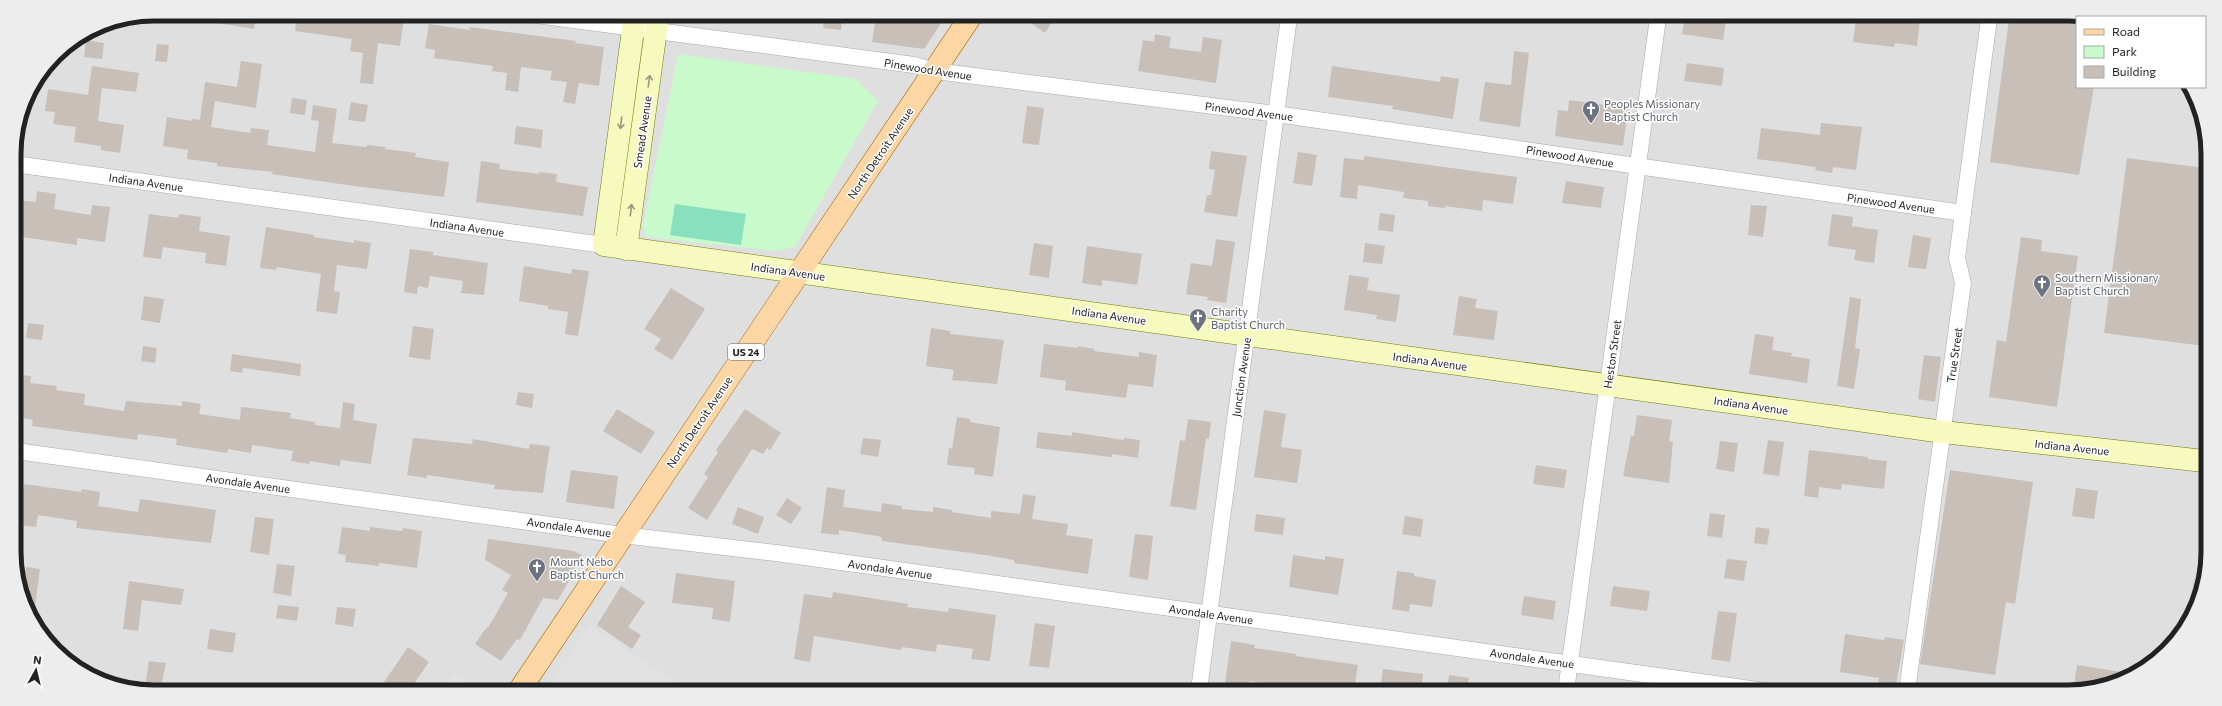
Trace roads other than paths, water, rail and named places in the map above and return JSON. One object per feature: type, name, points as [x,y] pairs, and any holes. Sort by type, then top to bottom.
[{"type":"main road","name":"North Detroit Avenue","points":[[523,685],[622,535],[968,21]]},
{"type":"street","name":"Pinewood Avenue","points":[[620,21],[657,23],[914,65],[935,71],[1276,114],[1963,213]]},
{"type":"street","name":"Junction Avenue","points":[[1200,685],[1288,21]]},
{"type":"street","name":"Heston Street","points":[[1567,685],[1658,21]]},
{"type":"street","name":"True Street","points":[[1909,685],[1963,284],[1957,258],[1989,21]]},
{"type":"street","name":"Smead Avenue","points":[[604,245],[634,22]]},
{"type":"street","name":"Smead Avenue","points":[[626,248],[657,23]]},
{"type":"street","name":"Indiana Avenue","points":[[21,165],[1943,432],[2201,461]]},
{"type":"street","name":"Avondale Avenue","points":[[21,452],[622,535],[776,553],[1723,685]]},
{"type":"place","name":"Peoples Missionary Baptist Church","points":[[1591,124]]},
{"type":"place","name":"Southern Missionary Baptist Church","points":[[2042,298]]},
{"type":"place","name":"Charity Baptist Church","points":[[1198,332]]},
{"type":"place","name":"Mount Nebo Baptist Church","points":[[537,582]]}]
